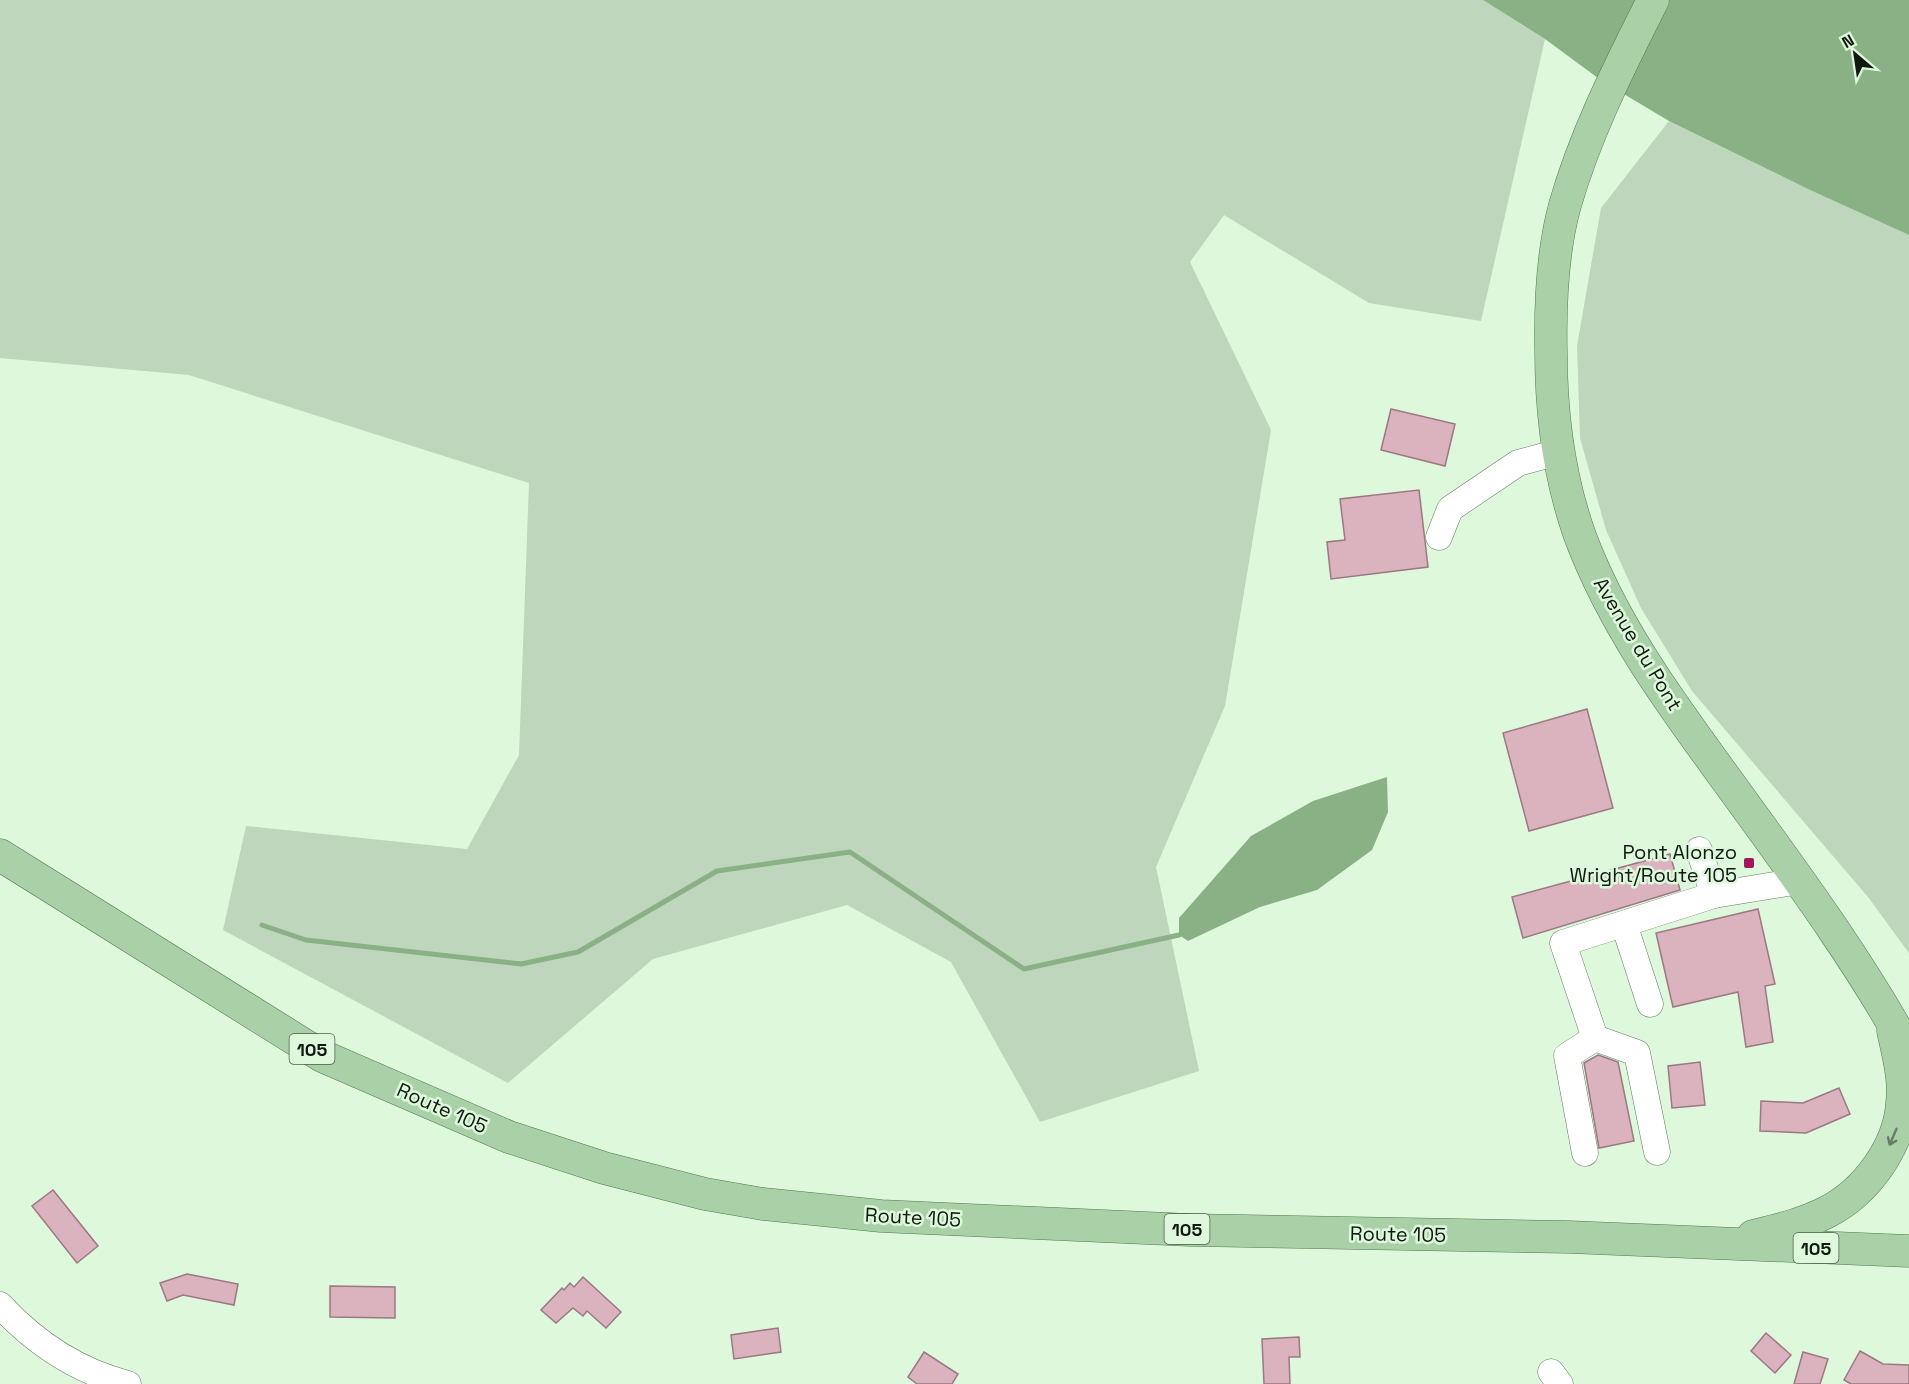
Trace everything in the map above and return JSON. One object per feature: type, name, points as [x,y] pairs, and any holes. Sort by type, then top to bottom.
[{"type":"main road","name":"Avenue du Pont","points":[[1653,0],[1599,108],[1565,207],[1558,238],[1550,328],[1551,382],[1564,482],[1580,535],[1617,615],[1680,716],[1799,881],[1890,1018],[1909,1052]]},
{"type":"main road","name":"Route 105","points":[[0,855],[322,1056],[509,1137],[604,1168],[705,1194],[763,1204],[880,1216],[1190,1230],[1569,1237],[1909,1251]]},
{"type":"main road","points":[[1724,1244],[1801,1223],[1828,1212],[1866,1181],[1884,1156],[1897,1131],[1902,1104],[1902,1075],[1890,1018]]},
{"type":"main road","points":[[1890,1018],[1909,1046]]},
{"type":"street","points":[[1439,537],[1450,510],[1518,463],[1559,452]]},
{"type":"street","points":[[1699,850],[1714,895]]},
{"type":"street","points":[[1595,1038],[1563,943],[1714,895],[1799,881]]},
{"type":"street","points":[[1624,924],[1650,1004]]},
{"type":"street","points":[[1595,1038],[1637,1053],[1657,1152]]},
{"type":"street","points":[[1585,1153],[1567,1056],[1595,1038]]},
{"type":"street","points":[[0,1305],[50,1351],[95,1374],[128,1384]]},
{"type":"shaded area","points":[[0,0],[1483,0],[1545,39],[1481,321],[1369,303],[1224,215],[1190,262],[1271,430],[1225,706],[1156,867],[1199,1071],[1040,1122],[951,962],[847,905],[653,959],[508,1083],[223,930],[246,826],[467,849],[519,755],[529,483],[189,375],[0,358]]},
{"type":"shaded area","points":[[1483,0],[1909,0],[1909,235],[1810,190],[1669,121],[1602,81],[1545,39]]},
{"type":"shaded area","points":[[1669,121],[1810,190],[1909,235],[1909,953],[1868,897],[1692,691],[1641,608],[1606,530],[1580,438],[1577,346],[1601,208]]},
{"type":"shaded area","points":[[1387,777],[1388,812],[1372,850],[1317,890],[1260,907],[1188,941],[1179,935],[1179,918],[1251,836],[1313,801]]},
{"type":"building","points":[[1391,409],[1455,424],[1445,466],[1381,450]]},
{"type":"building","points":[[1419,490],[1428,567],[1331,579],[1327,542],[1345,540],[1340,499]]},
{"type":"building","points":[[1587,709],[1613,808],[1529,831],[1503,733]]},
{"type":"building","points":[[1670,854],[1680,890],[1523,938],[1512,897]]},
{"type":"building","points":[[1758,909],[1775,984],[1765,986],[1773,1042],[1746,1047],[1738,992],[1673,1007],[1656,933]]},
{"type":"building","points":[[1598,1055],[1618,1062],[1634,1141],[1599,1148],[1584,1063]]},
{"type":"building","points":[[1700,1062],[1705,1105],[1672,1108],[1668,1066]]},
{"type":"building","points":[[1839,1088],[1850,1114],[1806,1133],[1760,1131],[1761,1101],[1803,1103]]},
{"type":"building","points":[[53,1190],[98,1246],[77,1263],[32,1206]]},
{"type":"building","points":[[187,1274],[238,1284],[234,1305],[183,1295],[167,1301],[160,1283]]},
{"type":"building","points":[[583,1277],[621,1312],[606,1328],[587,1311],[583,1316],[573,1308],[556,1323],[541,1310],[562,1288],[564,1290],[570,1283],[574,1287]]},
{"type":"building","points":[[330,1286],[395,1287],[395,1318],[330,1317]]},
{"type":"building","points":[[778,1328],[781,1352],[734,1359],[731,1335]]},
{"type":"building","points":[[1766,1333],[1791,1355],[1775,1373],[1751,1351]]},
{"type":"building","points":[[1299,1337],[1300,1357],[1289,1357],[1290,1384],[1264,1384],[1262,1339]]},
{"type":"building","points":[[1860,1351],[1883,1364],[1909,1365],[1909,1384],[1851,1384],[1844,1380]]},
{"type":"building","points":[[924,1352],[958,1374],[952,1384],[917,1384],[908,1377]]},
{"type":"building","points":[[1803,1352],[1828,1359],[1820,1384],[1794,1384]]},
{"type":"waterway","points":[[262,925],[306,940],[521,964],[578,952],[717,871],[850,852],[1024,969],[1179,935]]},
{"type":"place","name":"Pont Alonzo Wright/Route 105","points":[[1749,863]]}]
